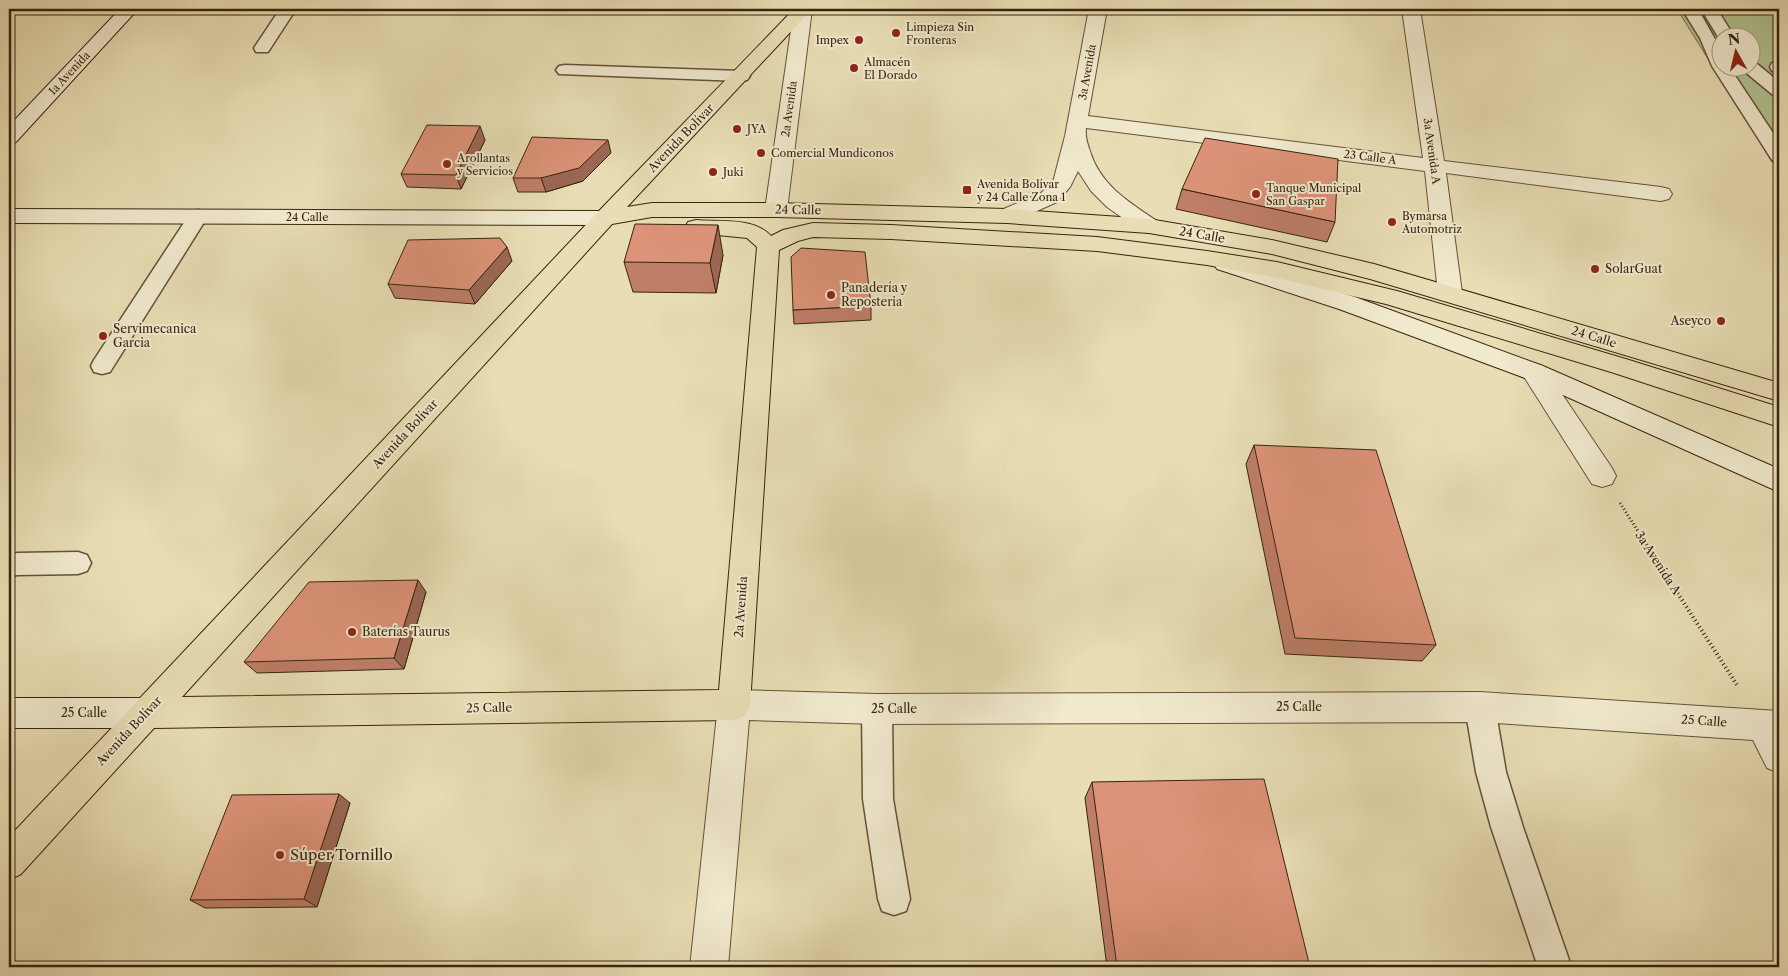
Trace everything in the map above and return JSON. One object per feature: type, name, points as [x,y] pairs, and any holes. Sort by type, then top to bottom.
[{"type":"main road","name":"Avenida Bolívar","points":[[9,862],[605,218],[803,9]]},
{"type":"main road","name":"24 Calle","points":[[605,218],[652,210],[776,210],[1007,216],[1149,226],[1272,248],[1374,272],[1779,392]]},
{"type":"main road","name":"24 Calle","points":[[605,218],[646,225],[744,230],[757,234],[768,246],[800,232],[833,230],[1097,244],[1207,258],[1277,270],[1389,297],[1620,366],[1779,417]]},
{"type":"main road","points":[[1149,226],[1207,258]]},
{"type":"main road","name":"2a Avenida","points":[[734,705],[768,246]]},
{"type":"main road","name":"25 Calle","points":[[146,713],[734,705]]},
{"type":"street","name":"1a Avenida","points":[[9,138],[129,9]]},
{"type":"street","name":"2a Avenida","points":[[776,210],[803,9]]},
{"type":"street","name":"3a Avenida","points":[[1007,216],[1044,200],[1063,186],[1071,162],[1098,9]]},
{"type":"street","name":"3a Avenida A","points":[[1411,9],[1435,166],[1450,293]]},
{"type":"street","name":"3a Avenida","points":[[1076,128],[1083,163],[1098,186],[1114,202],[1149,226]]},
{"type":"street","name":"23 Calle A","points":[[1076,128],[1435,166],[1661,194]]},
{"type":"street","name":"24 Calle","points":[[9,216],[605,218]]},
{"type":"street","name":"24 Calle","points":[[1207,258],[1346,303],[1534,372],[1779,481]]},
{"type":"street","points":[[1534,372],[1602,476]]},
{"type":"street","name":"2a Avenida","points":[[709,967],[734,705]]},
{"type":"street","name":"25 Calle","points":[[734,705],[876,709],[1480,707],[1771,725]]},
{"type":"street","name":"25 Calle","points":[[9,713],[146,713]]},
{"type":"street","points":[[1771,725],[1779,757]]},
{"type":"lane","points":[[262,48],[288,9]]},
{"type":"lane","points":[[1690,9],[1710,42]]},
{"type":"lane","points":[[1709,9],[1721,28]]},
{"type":"lane","points":[[1777,89],[1779,66]]},
{"type":"lane","points":[[565,70],[741,76]]},
{"type":"lane","points":[[1760,75],[1777,89]]},
{"type":"lane","points":[[1728,78],[1778,152]]},
{"type":"lane","points":[[102,366],[198,216]]},
{"type":"lane","points":[[9,566],[17,564],[78,563]]},
{"type":"lane","points":[[1480,707],[1491,772],[1506,827],[1552,960]]},
{"type":"lane","points":[[876,709],[878,800],[894,899]]},
{"type":"path","name":"3a Avenida A","points":[[1602,476],[1771,725]]},
{"type":"green space","points":[[1677,9],[1779,9],[1779,173],[1720,78],[1760,78],[1760,28],[1710,28],[1710,62]]},
{"type":"building","points":[[427,125],[480,126],[456,175],[401,174]]},
{"type":"building","points":[[532,137],[608,140],[579,168],[541,178],[513,178]]},
{"type":"building","name":"Tanque Municipal San Gaspar","points":[[1205,138],[1338,159],[1335,222],[1182,189]]},
{"type":"building","points":[[635,224],[718,225],[710,263],[624,262]]},
{"type":"building","points":[[500,238],[507,247],[469,290],[388,284],[408,240]]},
{"type":"building","name":"Panadería y Reposteria","points":[[801,248],[865,252],[871,306],[793,310],[791,257]]},
{"type":"building","points":[[1254,445],[1376,450],[1436,645],[1295,638]]},
{"type":"building","name":"Baterías Taurus","points":[[418,580],[394,658],[244,662],[309,582]]},
{"type":"building","points":[[1264,779],[1310,967],[1117,967],[1092,782]]},
{"type":"building","name":"Súper Tornillo","points":[[339,794],[304,899],[190,900],[232,795]]},
{"type":"place","name":"Limpieza Sin Fronteras","points":[[896,33]]},
{"type":"place","name":"Impex","points":[[859,40]]},
{"type":"place","name":"Almacén El Dorado","points":[[854,68]]},
{"type":"place","name":"JYA","points":[[737,129]]},
{"type":"place","name":"Comercial Mundiconos","points":[[761,153]]},
{"type":"place","name":"Arollantas y Servicios","points":[[447,164]]},
{"type":"place","name":"Juki","points":[[713,172]]},
{"type":"place","name":"Avenida Bolívar y 24 Calle Zona 1","points":[[967,190]]},
{"type":"place","name":"Tanque Municipal San Gaspar","points":[[1256,194]]},
{"type":"place","name":"Bymarsa Automotriz","points":[[1392,222]]},
{"type":"place","name":"SolarGuat","points":[[1595,269]]},
{"type":"place","name":"Panadería y Reposteria","points":[[831,295]]},
{"type":"place","name":"Aseyco","points":[[1721,321]]},
{"type":"place","name":"Servimecanica Garcia","points":[[103,336]]},
{"type":"place","name":"Baterías Taurus","points":[[352,632]]},
{"type":"place","name":"Súper Tornillo","points":[[280,855]]}]
